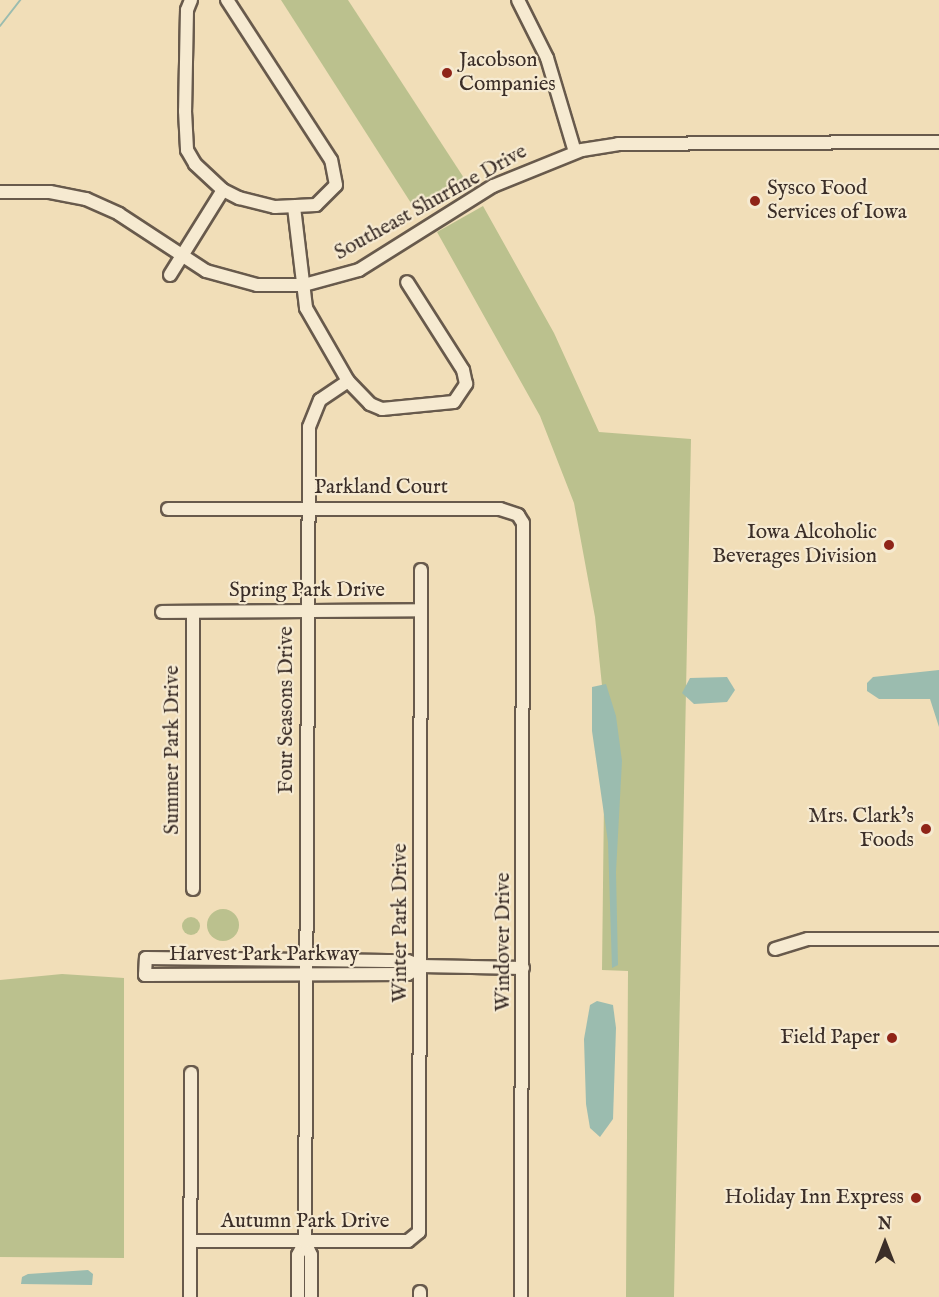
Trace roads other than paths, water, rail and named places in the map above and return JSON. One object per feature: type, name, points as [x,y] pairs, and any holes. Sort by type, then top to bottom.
[{"type":"street","points":[[191,0],[187,10],[187,150],[195,164],[223,190],[259,204],[294,207],[316,205],[328,197],[336,185],[336,174],[323,144],[227,0]]},
{"type":"street","points":[[518,0],[547,58],[575,152]]},
{"type":"street","name":"Southeast Shurfine Drive","points":[[0,192],[50,192],[94,202],[119,214],[181,257],[206,271],[247,283],[304,285],[359,270],[493,186],[575,152],[618,144],[939,142]]},
{"type":"street","points":[[170,275],[223,190]]},
{"type":"street","points":[[294,207],[310,319],[348,381],[370,404],[382,409],[442,405],[454,402],[462,394],[466,384],[463,370],[407,282]]},
{"type":"street","name":"Four Seasons Drive","points":[[311,1297],[311,1255],[305,1242],[309,419],[320,400],[348,381]]},
{"type":"street","name":"Parkland Court","points":[[168,508],[308,507],[510,510],[518,515],[525,531],[525,587]]},
{"type":"street","name":"Winter Park Drive","points":[[417,1236],[420,1218],[421,570]]},
{"type":"street","name":"Windover Drive","points":[[521,1297],[525,587]]},
{"type":"street","name":"Spring Park Drive","points":[[162,612],[307,609],[421,610]]},
{"type":"street","name":"Summer Park Drive","points":[[193,612],[193,889]]},
{"type":"street","points":[[775,949],[808,939],[939,939]]},
{"type":"street","name":"Harvest Park Parkway","points":[[421,966],[408,974],[146,975],[146,958],[306,958],[408,961],[421,966],[523,968]]},
{"type":"street","points":[[190,1297],[191,1073]]},
{"type":"street","name":"Autumn Park Drive","points":[[190,1241],[408,1241],[417,1236]]},
{"type":"street","name":"Four Seasons Drive","points":[[298,1297],[298,1255],[305,1242]]},
{"type":"waterway","points":[[0,26],[20,0]]},
{"type":"place","name":"Jacobson Companies","points":[[447,73]]},
{"type":"place","name":"Sysco Food Services of Iowa","points":[[755,201]]},
{"type":"place","name":"Iowa Alcoholic Beverages Division","points":[[889,545]]},
{"type":"place","name":"Mrs. Clark's Foods","points":[[926,829]]},
{"type":"place","name":"Field Paper","points":[[892,1038]]},
{"type":"place","name":"Holiday Inn Express","points":[[916,1198]]}]
